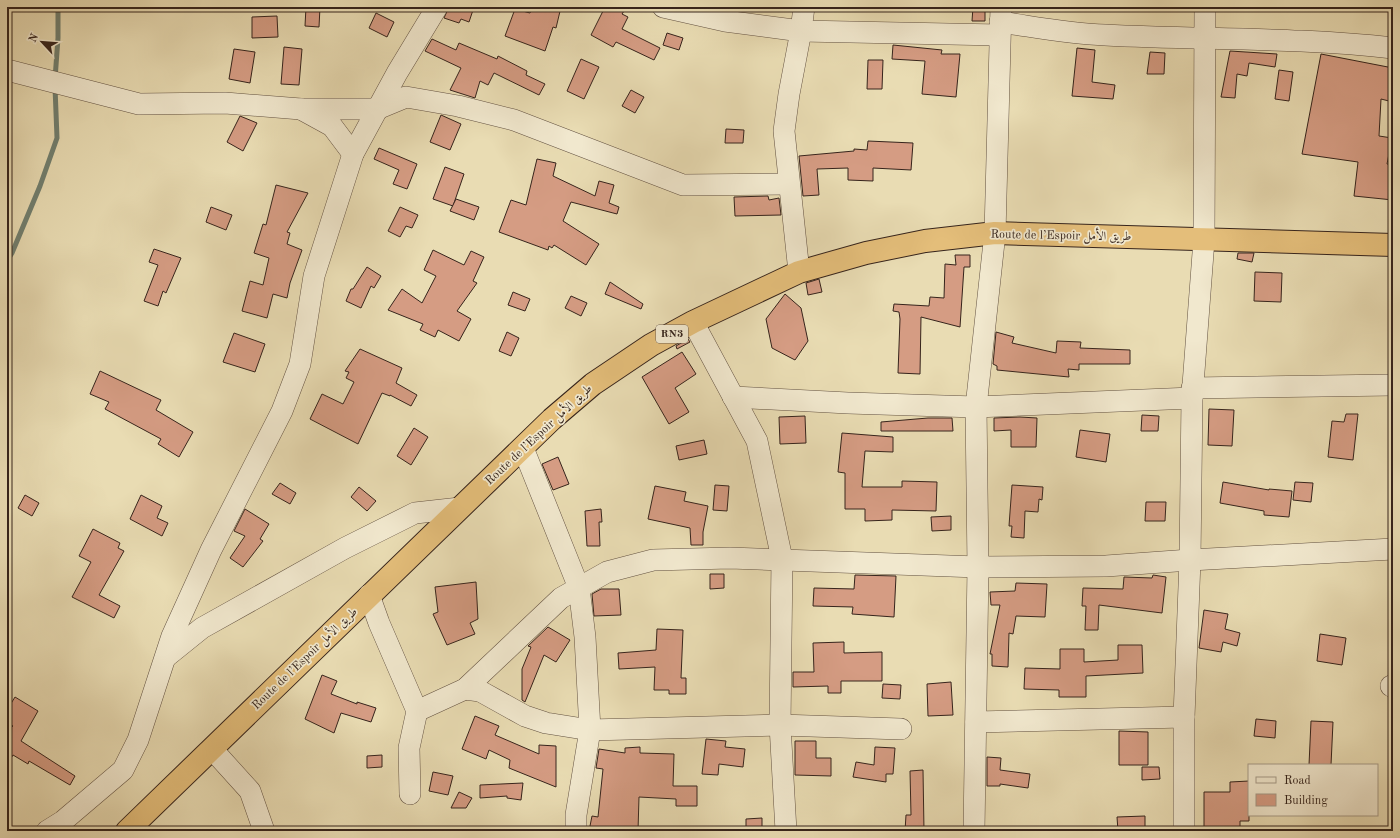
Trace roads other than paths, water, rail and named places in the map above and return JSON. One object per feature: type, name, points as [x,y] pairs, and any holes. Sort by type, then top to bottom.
[{"type":"highway","name":"Route de l’Espoir طريق الأمل","points":[[127,831],[552,419],[593,384],[651,345],[693,322],[799,272],[866,253],[903,246],[995,233],[1393,246]]},
{"type":"street","points":[[47,831],[63,821],[124,770],[138,740],[172,636],[211,550],[282,411],[300,364],[314,276],[353,154],[377,109],[437,7]]},
{"type":"street","points":[[663,7],[725,21],[801,32],[1000,21],[1103,35],[1204,39],[1287,39],[1393,48]]},
{"type":"street","points":[[799,272],[788,184],[784,131],[788,94],[801,32],[804,7]]},
{"type":"street","points":[[1184,831],[1184,717],[1190,560],[1192,393],[1204,240],[1205,7]]},
{"type":"street","points":[[974,831],[978,567],[976,407],[995,233],[1000,21]]},
{"type":"street","points":[[7,70],[139,104],[226,103],[301,109],[377,109],[406,97],[458,106],[514,120],[684,185],[788,184]]},
{"type":"street","points":[[7,83],[55,82]]},
{"type":"street","points":[[301,109],[332,126],[353,154]]},
{"type":"street","points":[[693,322],[757,440],[782,559],[780,725],[786,831]]},
{"type":"street","points":[[733,397],[848,403],[976,407],[1192,393],[1393,385]]},
{"type":"street","points":[[523,448],[579,588],[585,637],[590,730],[576,815],[576,831]]},
{"type":"street","points":[[166,657],[202,628],[345,548],[415,513],[460,508]]},
{"type":"street","points":[[417,711],[464,690],[561,598],[607,572],[653,560],[782,559],[978,567],[1106,566],[1393,549]]},
{"type":"street","points":[[369,596],[417,711],[409,748],[410,794]]},
{"type":"street","points":[[464,690],[480,691],[525,716],[546,723],[590,730],[780,725],[901,729]]},
{"type":"street","points":[[976,722],[1184,717]]},
{"type":"street","points":[[212,749],[250,792],[264,831]]},
{"type":"waterway","points":[[55,79],[58,38],[58,7]]},
{"type":"waterway","points":[[7,261],[12,253],[40,186],[57,138],[55,87]]}]
